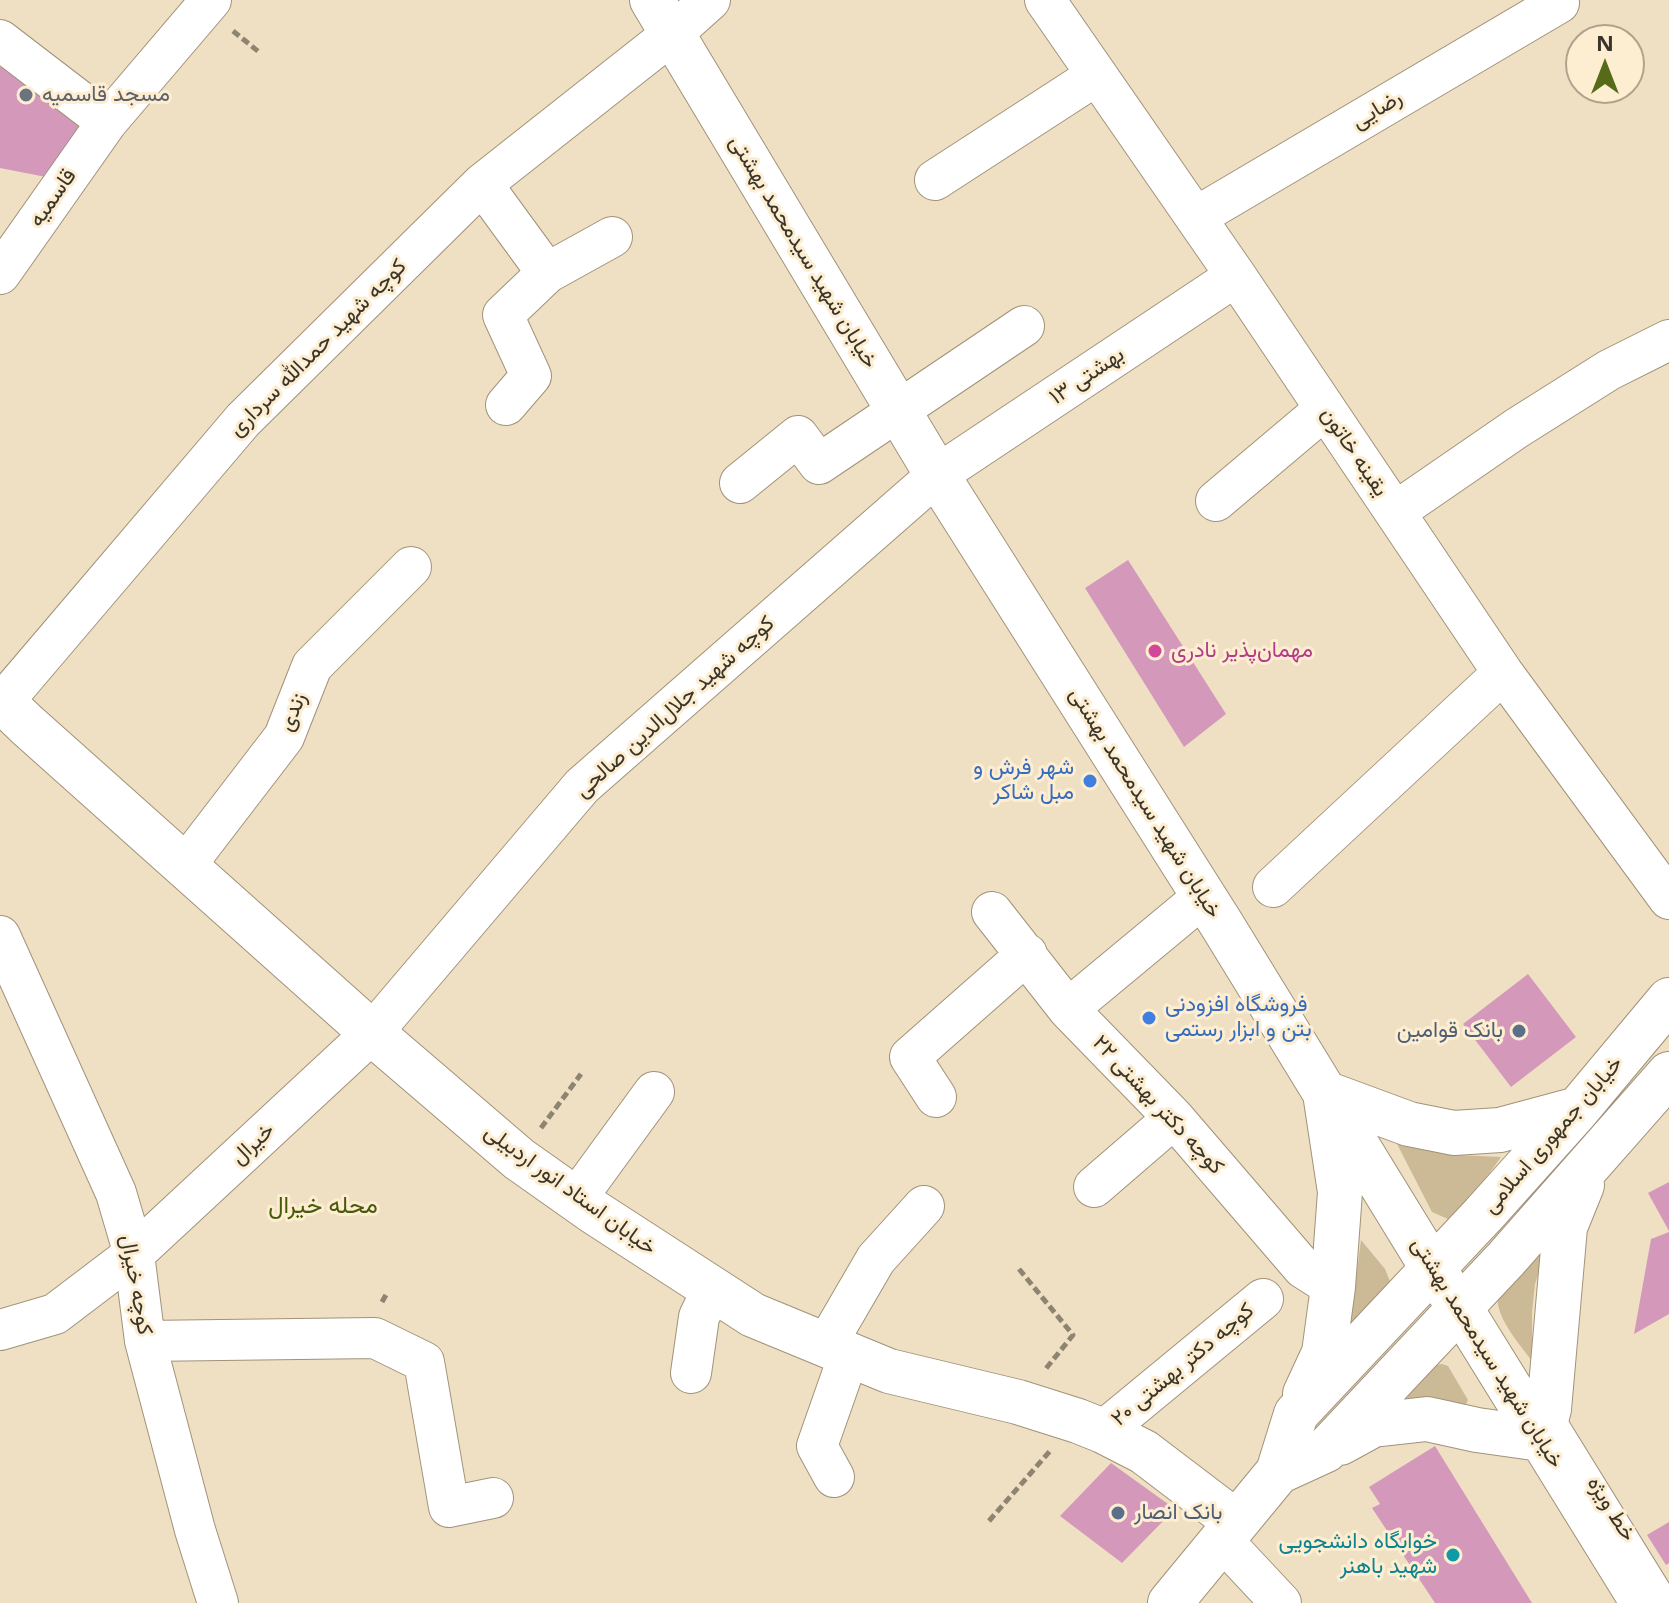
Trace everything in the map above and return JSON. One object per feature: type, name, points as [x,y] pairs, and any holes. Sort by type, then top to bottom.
[{"type":"main road","name":"خیابان شهید سیدمحمد بهشتی","points":[[662,17],[937,475],[1222,925],[1433,1269],[1466,1302],[1541,1412],[1643,1603]]},
{"type":"main road","name":"خیابان استاد انور اردبیلی","points":[[1,700],[372,1033],[519,1159],[576,1199],[753,1315],[889,1371],[1018,1402],[1090,1426],[1144,1452],[1229,1531]]},
{"type":"main road","name":"خیابان جمهوری اسلامی","points":[[1296,1414],[1578,1109],[1669,1000]]},
{"type":"main road","points":[[1326,1450],[1466,1302],[1669,1074]]},
{"type":"main road","points":[[1170,1603],[1278,1472],[1296,1414],[1324,1353],[1333,1287],[1340,1192],[1325,1093],[1409,1124],[1454,1133],[1500,1130],[1578,1109]]},
{"type":"main road","points":[[1278,1472],[1373,1425],[1427,1419],[1477,1430],[1541,1412],[1565,1227],[1591,1164]]},
{"type":"street","name":"قاسمیه","points":[[0,274],[107,122],[211,0]]},
{"type":"street","name":"کوچه شهید حمدالله سرداری","points":[[1,700],[243,420],[482,184],[662,17],[710,0]]},
{"type":"street","name":"یقینه خاتون","points":[[1045,0],[1196,217],[1503,673],[1669,899]]},
{"type":"street","name":"رضایی","points":[[1196,217],[1559,3]]},
{"type":"street","points":[[0,40],[107,122]]},
{"type":"street","points":[[935,180],[1097,75]]},
{"type":"street","points":[[482,184],[547,273]]},
{"type":"street","points":[[506,405],[531,376],[503,315],[547,273],[612,237]]},
{"type":"street","name":"بهشتی ۱۳","points":[[937,475],[1236,276]]},
{"type":"street","points":[[740,483],[798,436],[819,464],[1024,326]]},
{"type":"street","points":[[1395,512],[1609,370],[1669,340]]},
{"type":"street","points":[[1216,501],[1325,409]]},
{"type":"street","name":"کوچه شهید جلال‌الدین صالحی","points":[[372,1033],[582,786],[937,475]]},
{"type":"street","name":"زندی","points":[[185,866],[284,737],[312,666],[411,567]]},
{"type":"street","points":[[1273,887],[1503,673]]},
{"type":"street","points":[[1068,1009],[1203,897]]},
{"type":"street","name":"کوچه دکتر بهشتی ۲۲","points":[[992,912],[1068,1009],[1174,1118],[1303,1268],[1333,1287]]},
{"type":"street","name":"کوچه خیرال","points":[[0,936],[116,1193],[134,1254],[145,1341],[195,1530],[218,1603]]},
{"type":"street","points":[[936,1097],[910,1057],[1027,954]]},
{"type":"street","name":"خیرال","points":[[0,1330],[55,1314],[134,1254],[372,1033]]},
{"type":"street","points":[[576,1199],[654,1092]]},
{"type":"street","points":[[1094,1187],[1174,1118]]},
{"type":"street","points":[[834,1477],[817,1446],[837,1350],[876,1259],[924,1206]]},
{"type":"street","points":[[691,1373],[699,1317],[713,1288]]},
{"type":"street","name":"کوچه دکتر بهشتی ۲۰","points":[[1090,1426],[1263,1299]]},
{"type":"street","points":[[145,1341],[375,1338],[424,1362],[449,1507],[493,1498]]},
{"type":"street","points":[[1229,1531],[1281,1603]]},
{"type":"lane","points":[[1466,1302],[1518,1364]]},
{"type":"lane","name":"خط ویژه","points":[[1541,1412],[1669,1603]]},
{"type":"path","points":[[519,1159],[581,1074]]},
{"type":"path","points":[[1018,1402],[1073,1335],[1019,1269]]},
{"type":"path","points":[[989,1521],[1090,1426]]},
{"type":"shaded area","points":[[1395,1140],[1457,1155],[1501,1157],[1463,1210],[1448,1219],[1432,1212]]},
{"type":"shaded area","points":[[1361,1240],[1385,1269],[1391,1284],[1349,1335]]},
{"type":"shaded area","points":[[1546,1249],[1535,1284],[1532,1361],[1504,1322],[1498,1299],[1499,1289],[1506,1279]]},
{"type":"shaded area","points":[[1435,1365],[1448,1366],[1468,1400],[1465,1406],[1410,1402],[1406,1395]]},
{"type":"building","name":"مسجد قاسمیه","points":[[6,59],[87,122],[46,177],[0,168],[0,68]]},
{"type":"building","name":"مهمان‌پذیر نادری","points":[[1128,560],[1226,714],[1184,747],[1085,588]]},
{"type":"building","name":"بانک قوامین","points":[[1528,974],[1576,1037],[1511,1087],[1463,1024]]},
{"type":"building","points":[[1669,1182],[1669,1231],[1648,1193]]},
{"type":"building","points":[[1669,1232],[1669,1314],[1634,1334],[1651,1239]]},
{"type":"building","name":"خوابگاه دانشجویی شهید باهنر","points":[[1435,1446],[1532,1603],[1435,1603],[1372,1508],[1380,1504],[1369,1487]]},
{"type":"building","name":"بانک انصار","points":[[1111,1463],[1175,1509],[1122,1563],[1060,1516]]},
{"type":"building","points":[[1669,1522],[1669,1563],[1666,1565],[1647,1535]]},
{"type":"place","name":"مسجد قاسمیه","points":[[26,95]]},
{"type":"place","name":"مهمان‌پذیر نادری","points":[[1155,651]]},
{"type":"place","name":"شهر فرش و مبل شاکر","points":[[1090,781]]},
{"type":"place","name":"فروشگاه افزودنی بتن و ابزار رستمی","points":[[1149,1018]]},
{"type":"place","name":"بانک قوامین","points":[[1519,1031]]},
{"type":"place","name":"بانک انصار","points":[[1118,1513]]},
{"type":"place","name":"خوابگاه دانشجویی شهید باهنر","points":[[1453,1555]]},
{"type":"district","name":"محله خیرال","points":[[323,1206]]}]
